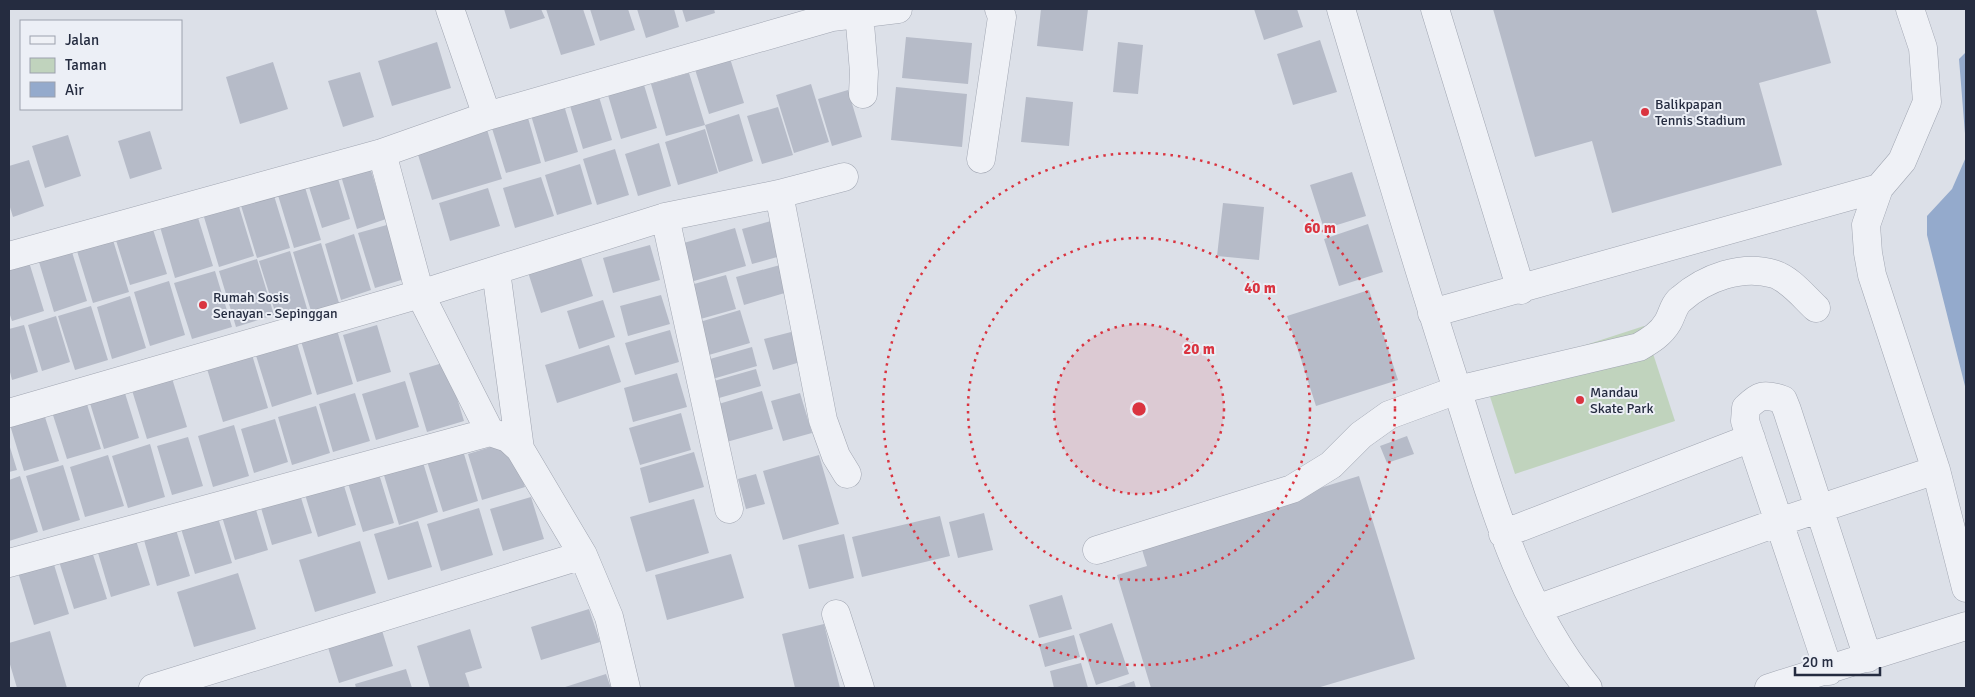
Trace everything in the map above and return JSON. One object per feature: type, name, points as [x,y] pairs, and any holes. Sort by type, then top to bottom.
[{"type":"street","points":[[450,9],[487,116]]},
{"type":"street","points":[[9,256],[382,153],[487,116],[832,17],[859,12],[898,9]]},
{"type":"street","points":[[981,158],[1002,18],[999,9]]},
{"type":"street","points":[[1341,9],[1432,314],[1503,534],[1537,609],[1569,665],[1588,688]]},
{"type":"street","points":[[1435,9],[1521,290]]},
{"type":"street","points":[[1910,9],[1924,48],[1927,102],[1902,161],[1878,188],[1866,225],[1868,253],[1872,275],[1936,470],[1966,588]]},
{"type":"street","points":[[859,12],[864,72],[863,94]]},
{"type":"street","points":[[382,153],[420,294],[490,432]]},
{"type":"street","points":[[9,412],[420,294],[666,217],[779,194],[844,177]]},
{"type":"street","points":[[1432,314],[1878,188]]},
{"type":"street","points":[[779,194],[823,420],[836,456],[847,474]]},
{"type":"street","points":[[666,217],[728,509]]},
{"type":"street","points":[[496,271],[520,449]]},
{"type":"street","points":[[1097,550],[1292,489],[1331,465],[1361,434],[1388,415],[1457,390],[1639,347],[1658,336],[1679,300],[1711,278],[1748,271],[1775,274],[1793,286],[1816,308]]},
{"type":"street","points":[[1829,671],[1745,421],[1746,408],[1758,397],[1772,396],[1782,400],[1868,658]]},
{"type":"street","points":[[9,563],[490,432],[508,438],[520,449],[583,555],[609,617],[626,688]]},
{"type":"street","points":[[1503,534],[1751,438]]},
{"type":"street","points":[[1537,609],[1779,522],[1936,470]]},
{"type":"street","points":[[154,688],[583,555]]},
{"type":"street","points":[[836,614],[860,688]]},
{"type":"street","points":[[1769,688],[1829,671],[1966,626]]},
{"type":"green space","name":"Mandau Skate Park","points":[[1644,326],[1675,421],[1515,474],[1484,378]]},
{"type":"water","points":[[1966,52],[1966,146],[1959,59]]},
{"type":"water","points":[[1966,157],[1966,390],[1927,235],[1927,216],[1952,189]]},
{"type":"building","points":[[504,9],[541,9],[545,18],[510,29]]},
{"type":"building","points":[[546,9],[583,9],[595,45],[561,55]]},
{"type":"building","points":[[590,9],[628,9],[635,30],[600,41]]},
{"type":"building","points":[[637,9],[674,9],[679,27],[646,38]]},
{"type":"building","points":[[682,9],[714,9],[715,13],[686,22]]},
{"type":"building","points":[[1041,9],[1088,9],[1083,51],[1037,46]]},
{"type":"building","points":[[1254,9],[1297,9],[1303,27],[1264,40]]},
{"type":"building","name":"Balikpapan Tennis Stadium","points":[[1493,9],[1816,9],[1831,63],[1759,83],[1782,165],[1612,213],[1592,141],[1535,157]]},
{"type":"building","points":[[906,37],[972,43],[968,84],[902,78]]},
{"type":"building","points":[[1320,40],[1337,92],[1293,105],[1277,54]]},
{"type":"building","points":[[437,42],[451,88],[392,106],[378,61]]},
{"type":"building","points":[[1118,42],[1143,45],[1138,94],[1113,92]]},
{"type":"building","points":[[728,52],[744,103],[709,114],[693,63]]},
{"type":"building","points":[[273,62],[288,109],[240,124],[226,77]]},
{"type":"building","points":[[360,72],[374,117],[343,127],[328,81]]},
{"type":"building","points":[[689,73],[705,125],[666,136],[651,84]]},
{"type":"building","points":[[641,75],[657,128],[621,139],[605,85]]},
{"type":"building","points":[[811,84],[829,142],[794,153],[776,95]]},
{"type":"building","points":[[896,87],[967,94],[962,147],[891,140]]},
{"type":"building","points":[[597,90],[612,140],[583,149],[568,99]]},
{"type":"building","points":[[848,90],[862,137],[832,146],[818,99]]},
{"type":"building","points":[[1026,97],[1073,102],[1069,146],[1021,142]]},
{"type":"building","points":[[563,102],[578,152],[545,162],[530,112]]},
{"type":"building","points":[[778,107],[793,155],[762,164],[747,116]]},
{"type":"building","points":[[526,111],[541,163],[506,173],[490,122]]},
{"type":"building","points":[[739,114],[753,161],[719,172],[705,125]]},
{"type":"building","points":[[485,123],[502,179],[432,200],[415,145]]},
{"type":"building","points":[[705,129],[718,173],[678,185],[665,142]]},
{"type":"building","points":[[150,131],[162,169],[130,179],[118,141]]},
{"type":"building","points":[[68,135],[81,176],[45,188],[32,146]]},
{"type":"building","points":[[659,143],[671,186],[638,196],[625,154]]},
{"type":"building","points":[[615,149],[629,195],[597,205],[583,159]]},
{"type":"building","points":[[29,160],[44,206],[13,217],[9,204],[9,166]]},
{"type":"building","points":[[580,164],[592,204],[557,215],[545,175]]},
{"type":"building","points":[[370,167],[386,219],[357,229],[341,176]]},
{"type":"building","points":[[1352,172],[1366,216],[1324,229],[1310,185]]},
{"type":"building","points":[[337,175],[350,219],[322,228],[308,184]]},
{"type":"building","points":[[541,177],[554,216],[515,228],[503,188]]},
{"type":"building","points":[[304,184],[321,240],[294,248],[277,192]]},
{"type":"building","points":[[488,188],[500,226],[450,241],[439,203]]},
{"type":"building","points":[[272,189],[290,248],[257,258],[239,199]]},
{"type":"building","points":[[236,197],[254,256],[219,267],[201,207]]},
{"type":"building","points":[[1223,203],[1264,207],[1259,260],[1217,256]]},
{"type":"building","points":[[195,208],[213,266],[175,278],[158,220]]},
{"type":"building","points":[[778,219],[788,254],[752,264],[742,229]]},
{"type":"building","points":[[151,223],[167,274],[130,285],[114,234]]},
{"type":"building","points":[[394,223],[411,277],[375,288],[358,233]]},
{"type":"building","points":[[1368,224],[1383,272],[1339,286],[1324,239]]},
{"type":"building","points":[[735,228],[746,266],[687,283],[677,245]]},
{"type":"building","points":[[354,234],[371,290],[341,300],[325,244]]},
{"type":"building","points":[[113,240],[129,292],[93,303],[77,251]]},
{"type":"building","points":[[321,243],[339,303],[311,311],[293,252]]},
{"type":"building","points":[[650,245],[660,280],[613,293],[603,258]]},
{"type":"building","points":[[578,249],[593,296],[541,313],[526,266]]},
{"type":"building","points":[[290,251],[308,312],[278,321],[259,261]]},
{"type":"building","points":[[72,252],[87,301],[54,312],[39,262]]},
{"type":"building","points":[[257,259],[274,315],[236,327],[219,271]]},
{"type":"building","points":[[29,262],[44,311],[12,321],[9,312],[9,268]]},
{"type":"building","points":[[780,265],[788,292],[744,305],[736,277]]},
{"type":"building","name":"Rumah Sosis Senayan - Sepinggan","points":[[215,271],[232,327],[192,339],[174,283]]},
{"type":"building","points":[[726,275],[736,309],[697,320],[687,286]]},
{"type":"building","points":[[169,281],[185,335],[150,346],[134,292]]},
{"type":"building","points":[[1369,290],[1398,380],[1316,406],[1287,316]]},
{"type":"building","points":[[661,295],[670,324],[628,336],[620,306]]},
{"type":"building","points":[[130,296],[146,348],[112,359],[97,307]]},
{"type":"building","points":[[603,300],[615,337],[579,349],[567,311]]},
{"type":"building","points":[[91,306],[108,360],[75,370],[58,316]]},
{"type":"building","points":[[740,310],[750,343],[702,357],[693,324]]},
{"type":"building","points":[[56,316],[70,362],[42,371],[28,325]]},
{"type":"building","points":[[24,325],[38,372],[12,380],[9,368],[9,329]]},
{"type":"building","points":[[377,325],[391,372],[357,382],[343,335]]},
{"type":"building","points":[[337,330],[353,384],[317,395],[301,341]]},
{"type":"building","points":[[670,330],[679,362],[635,375],[625,343]]},
{"type":"building","points":[[795,331],[804,361],[773,370],[764,339]]},
{"type":"building","points":[[295,336],[312,394],[272,407],[254,349]]},
{"type":"building","points":[[609,345],[621,382],[557,403],[545,365]]},
{"type":"building","points":[[752,347],[757,366],[709,380],[703,361]]},
{"type":"building","points":[[250,348],[268,408],[223,422],[205,362]]},
{"type":"building","points":[[446,362],[464,421],[427,432],[409,373]]},
{"type":"building","points":[[756,369],[761,386],[712,400],[707,383]]},
{"type":"building","points":[[677,373],[687,407],[633,422],[624,388]]},
{"type":"building","points":[[171,375],[187,427],[147,439],[131,387]]},
{"type":"building","points":[[405,381],[419,427],[376,440],[362,394]]},
{"type":"building","points":[[124,390],[139,438],[104,449],[89,400]]},
{"type":"building","points":[[762,391],[773,429],[723,443],[712,406]]},
{"type":"building","points":[[355,393],[370,441],[333,452],[319,404]]},
{"type":"building","points":[[800,393],[812,433],[783,441],[771,401]]},
{"type":"building","points":[[86,401],[101,449],[67,459],[52,412]]},
{"type":"building","points":[[316,406],[330,453],[292,465],[278,417]]},
{"type":"building","points":[[681,413],[691,450],[640,465],[629,428]]},
{"type":"building","points":[[44,414],[59,461],[24,471],[10,425]]},
{"type":"building","points":[[275,419],[288,462],[254,473],[241,429]]},
{"type":"building","points":[[234,425],[249,476],[213,487],[198,436]]},
{"type":"building","points":[[1407,436],[1414,454],[1387,463],[1380,446]]},
{"type":"building","points":[[188,437],[203,486],[172,495],[157,446]]},
{"type":"building","points":[[510,441],[525,487],[482,500],[468,454]]},
{"type":"building","points":[[9,444],[17,470],[9,472]]},
{"type":"building","points":[[150,444],[165,497],[128,508],[112,456]]},
{"type":"building","points":[[462,447],[478,501],[443,512],[426,458]]},
{"type":"building","points":[[694,452],[704,487],[649,503],[640,468]]},
{"type":"building","points":[[108,455],[124,506],[85,517],[70,467]]},
{"type":"building","points":[[819,455],[839,524],[783,540],[763,471]]},
{"type":"building","points":[[422,459],[438,512],[399,525],[383,472]]},
{"type":"building","points":[[63,465],[80,520],[43,531],[26,476]]},
{"type":"building","points":[[379,474],[394,523],[363,532],[348,483]]},
{"type":"building","points":[[756,474],[765,504],[746,509],[738,479]]},
{"type":"building","points":[[20,476],[38,532],[9,541],[9,480]]},
{"type":"building","points":[[341,476],[356,525],[318,537],[303,488]]},
{"type":"building","points":[[1359,476],[1415,659],[1317,688],[1151,688],[1117,575],[1147,566],[1140,543]]},
{"type":"building","points":[[298,488],[312,533],[272,545],[259,501]]},
{"type":"building","points":[[531,497],[544,539],[503,551],[490,509]]},
{"type":"building","points":[[694,499],[709,553],[646,572],[630,517]]},
{"type":"building","points":[[253,500],[268,550],[235,560],[220,510]]},
{"type":"building","points":[[215,508],[232,563],[195,574],[178,519]]},
{"type":"building","points":[[479,508],[493,555],[441,571],[427,524]]},
{"type":"building","points":[[984,513],[993,550],[958,558],[949,522]]},
{"type":"building","points":[[940,516],[950,556],[862,577],[852,537]]},
{"type":"building","points":[[418,521],[432,567],[388,580],[374,534]]},
{"type":"building","points":[[174,523],[190,576],[157,586],[142,533]]},
{"type":"building","points":[[134,534],[150,585],[111,597],[96,546]]},
{"type":"building","points":[[844,534],[854,578],[809,589],[798,545]]},
{"type":"building","points":[[360,541],[376,593],[315,612],[299,560]]},
{"type":"building","points":[[90,545],[107,599],[74,609],[57,555]]},
{"type":"building","points":[[731,554],[744,598],[667,620],[655,575]]},
{"type":"building","points":[[52,558],[69,614],[34,625],[17,569]]},
{"type":"building","points":[[238,573],[256,629],[194,647],[177,592]]},
{"type":"building","points":[[1062,595],[1072,629],[1039,638],[1029,605]]},
{"type":"building","points":[[589,609],[600,642],[541,660],[531,627]]},
{"type":"building","points":[[1112,623],[1129,674],[1096,685],[1079,634]]},
{"type":"building","points":[[380,624],[393,666],[339,683],[326,641]]},
{"type":"building","points":[[824,624],[840,688],[795,688],[782,634]]},
{"type":"building","points":[[470,629],[482,668],[465,673],[470,688],[430,688],[417,646]]},
{"type":"building","points":[[50,631],[67,688],[17,688],[9,661],[9,643]]},
{"type":"building","points":[[1074,635],[1080,657],[1045,667],[1039,645]]},
{"type":"building","points":[[1081,663],[1088,688],[1054,688],[1050,671]]},
{"type":"building","points":[[406,669],[412,688],[356,688],[355,684]]},
{"type":"building","points":[[606,674],[611,688],[562,688]]},
{"type":"building","points":[[1134,681],[1136,688],[1114,688]]},
{"type":"place","name":"Balikpapan Tennis Stadium","points":[[1645,112]]},
{"type":"place","name":"Rumah Sosis Senayan - Sepinggan","points":[[203,305]]},
{"type":"place","name":"Mandau Skate Park","points":[[1580,400]]}]
